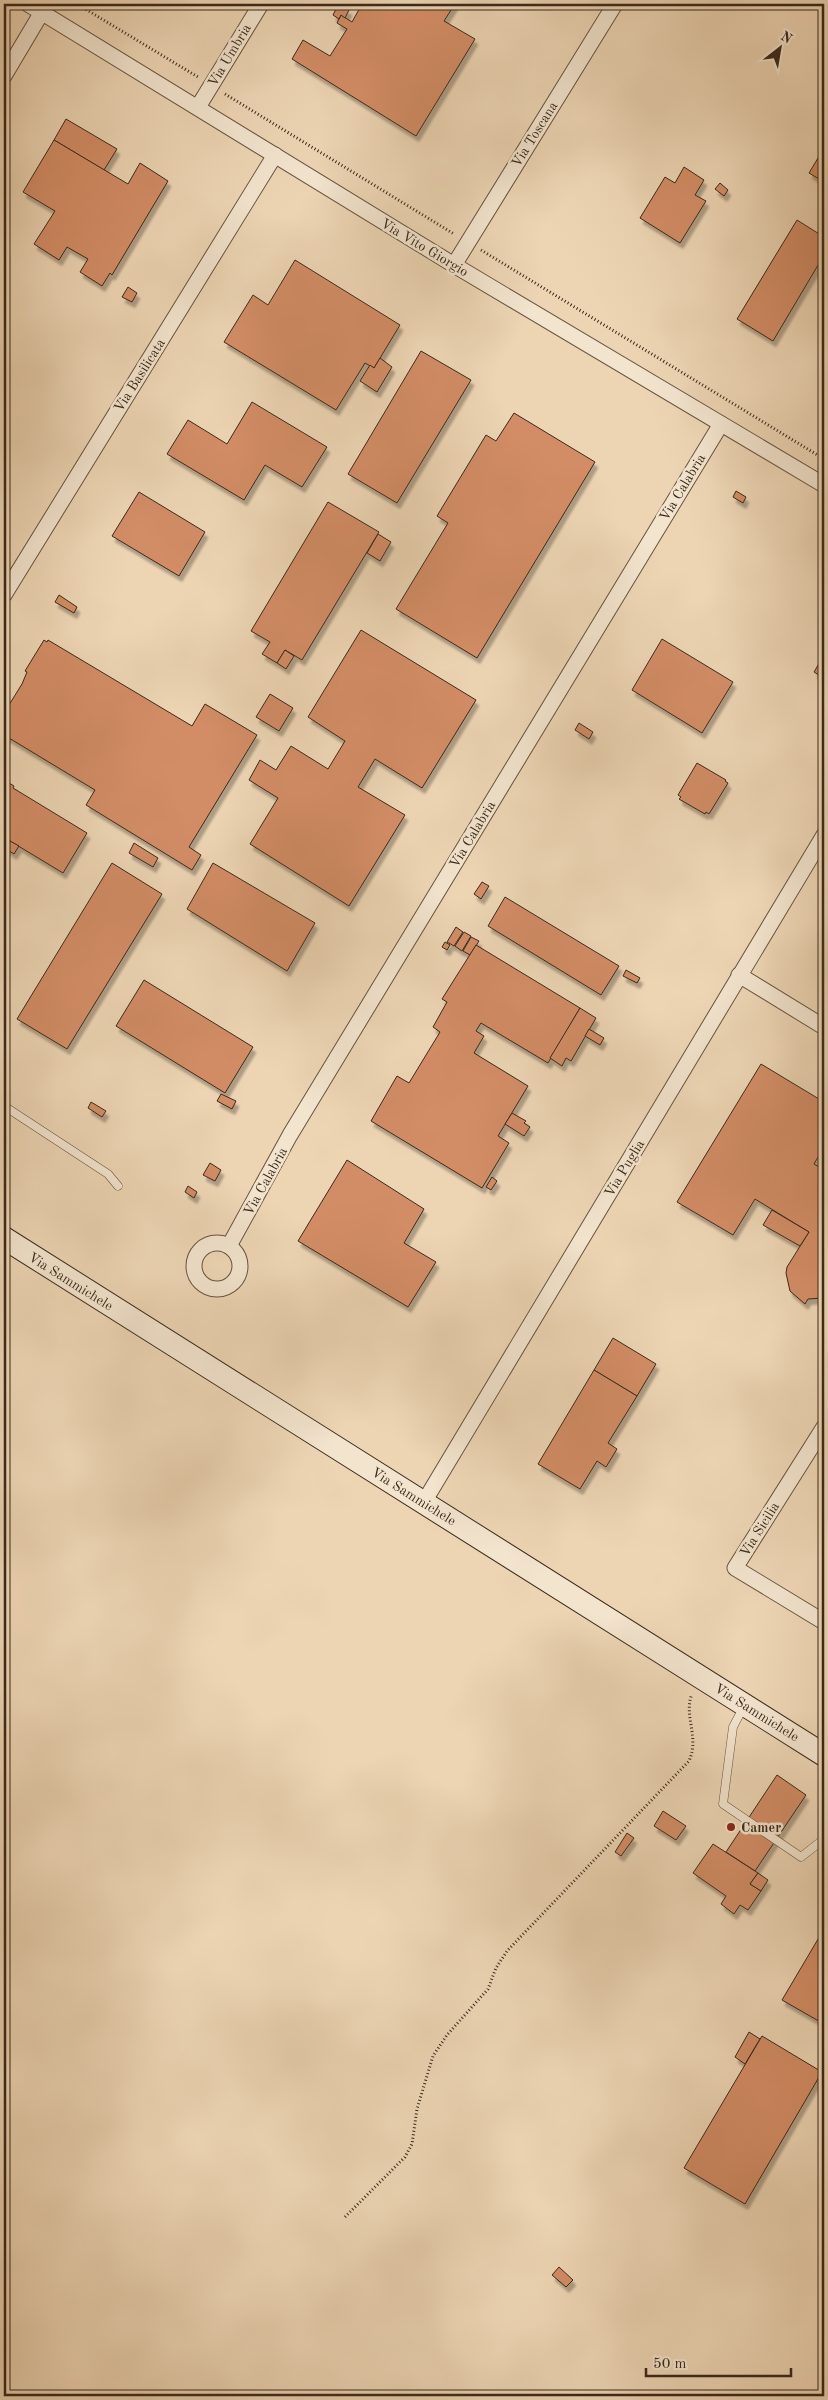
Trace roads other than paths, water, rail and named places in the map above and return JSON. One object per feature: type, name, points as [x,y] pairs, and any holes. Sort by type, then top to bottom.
[{"type":"main road","name":"Via Sammichele","points":[[4,1238],[824,1754]]},
{"type":"street","name":"Via Vito Giorgio","points":[[28,4],[454,265],[824,485]]},
{"type":"street","name":"Via Umbria","points":[[198,107],[261,4]]},
{"type":"street","name":"Via Toscana","points":[[454,265],[615,4]]},
{"type":"street","points":[[4,76],[42,12]]},
{"type":"street","name":"Via Basilicata","points":[[4,595],[275,155]]},
{"type":"street","name":"Via Calabria","points":[[229,1246],[290,1135],[721,424]]},
{"type":"street","name":"Via Puglia","points":[[424,1502],[824,835]]},
{"type":"street","points":[[739,975],[824,1027]]},
{"type":"street","name":"Via Sicilia","points":[[824,1427],[735,1568],[824,1622]]},
{"type":"lane","points":[[4,1106],[108,1174],[118,1186]]},
{"type":"lane","points":[[745,1704],[733,1727],[722,1804],[801,1857],[824,1839]]},
{"type":"place","name":"Camer","points":[[731,1827]]}]
